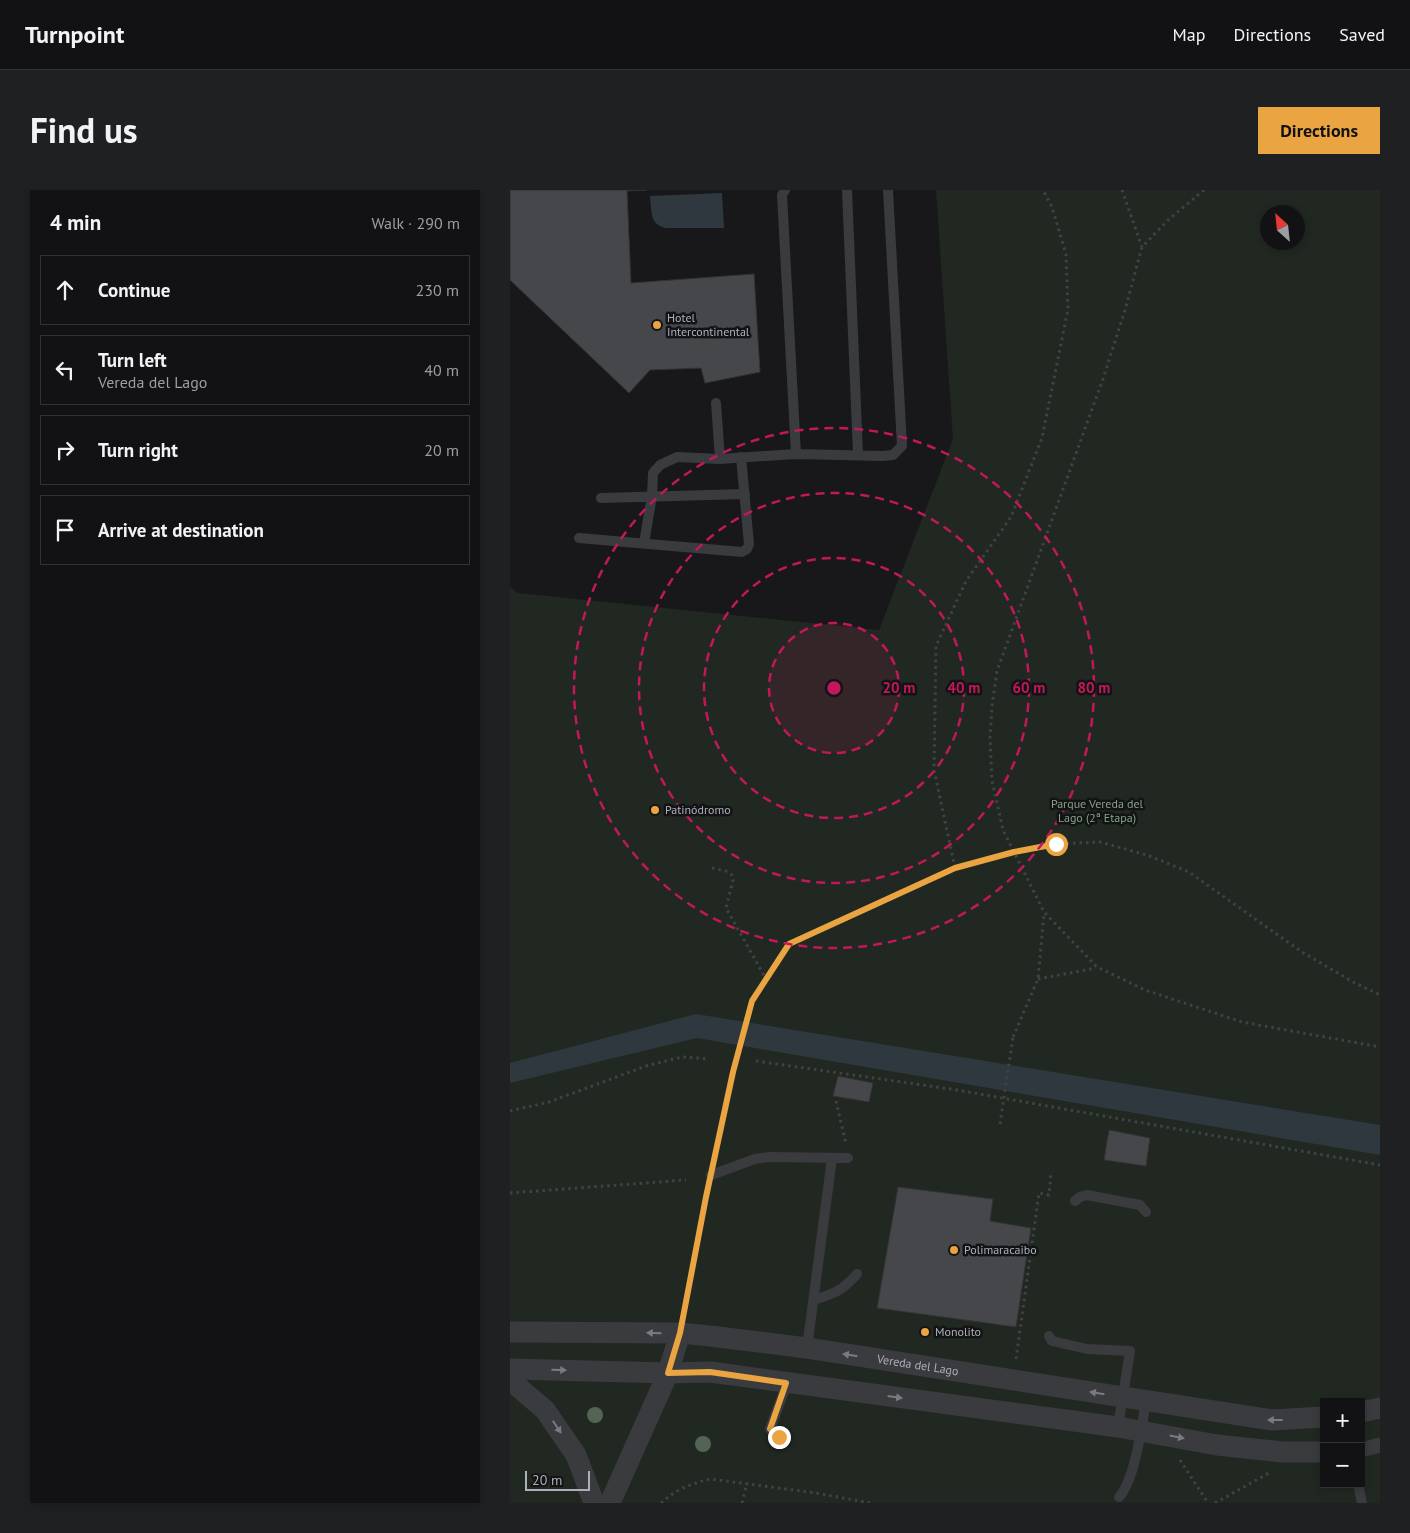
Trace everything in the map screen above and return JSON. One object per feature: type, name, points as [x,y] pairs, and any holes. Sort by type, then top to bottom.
[{"type":"street","name":"Vereda del Lago","points":[[510,1332],[680,1333],[807,1348],[1272,1420],[1320,1417]]},
{"type":"street","points":[[610,1503],[668,1373],[680,1333]]},
{"type":"street","points":[[510,1369],[668,1373],[710,1372],[1141,1430],[1217,1445],[1283,1452],[1320,1452]]},
{"type":"street","points":[[510,1380],[545,1410],[576,1455],[594,1503]]},
{"type":"street","points":[[1365,1411],[1380,1408]]},
{"type":"street","points":[[1365,1449],[1380,1445]]},
{"type":"lane","points":[[785,190],[782,195],[796,454]]},
{"type":"lane","points":[[847,190],[858,454]]},
{"type":"lane","points":[[644,543],[652,496],[653,473],[660,465],[678,457],[720,459],[796,454],[893,455],[902,446],[888,190]]},
{"type":"lane","points":[[716,403],[720,459]]},
{"type":"lane","points":[[579,538],[742,552],[747,549],[749,544],[741,457]]},
{"type":"lane","points":[[602,498],[745,494]]},
{"type":"lane","points":[[711,1175],[755,1159],[770,1157],[848,1158]]},
{"type":"lane","points":[[807,1348],[832,1158]]},
{"type":"lane","points":[[1075,1201],[1087,1195],[1140,1205],[1146,1212]]},
{"type":"lane","points":[[814,1300],[838,1292],[849,1284],[856,1274]]},
{"type":"lane","points":[[1049,1336],[1052,1341],[1088,1350],[1130,1351],[1118,1427]]},
{"type":"lane","points":[[779,1437],[770,1429],[786,1383]]},
{"type":"lane","points":[[1120,1497],[1124,1491],[1136,1453],[1146,1402]]},
{"type":"lane","points":[[1359,1488],[1362,1503]]},
{"type":"path","points":[[955,868],[934,770],[936,646],[966,581],[1011,517],[1042,438],[1068,309],[1066,254],[1052,207],[1043,190]]},
{"type":"path","points":[[1122,190],[1142,247]]},
{"type":"path","points":[[1204,190],[1168,220],[1142,247],[1125,310],[1103,379],[997,671],[990,737],[992,782],[1003,830],[1044,912],[1097,967],[1145,990],[1242,1022],[1380,1047]]},
{"type":"path","points":[[680,1333],[733,1072],[752,1001],[789,944],[955,868],[1014,852],[1056,844],[1100,842],[1147,855],[1189,872],[1302,952],[1353,982],[1380,995]]},
{"type":"path","points":[[712,868],[726,871],[732,875],[733,880],[726,908],[766,980]]},
{"type":"path","points":[[1000,1124],[1013,1037],[1038,979],[1044,912]]},
{"type":"path","points":[[1038,979],[1097,967]]},
{"type":"path","points":[[510,1111],[549,1102],[646,1066],[682,1057],[708,1059]]},
{"type":"path","points":[[756,1061],[957,1090],[1380,1165]]},
{"type":"path","points":[[836,1101],[848,1158]]},
{"type":"path","points":[[1015,1362],[1039,1193],[1048,1195],[1051,1174]]},
{"type":"path","points":[[510,1193],[686,1180]]},
{"type":"path","points":[[1179,1458],[1208,1503]]},
{"type":"path","points":[[1215,1503],[1273,1471]]},
{"type":"path","points":[[660,1503],[680,1489],[711,1479],[816,1492],[871,1503]]},
{"type":"path","points":[[742,1503],[747,1483]]},
{"type":"green space","name":"Parque Vereda del Lago (2ª Etapa)","points":[[936,190],[1380,190],[1380,1503],[510,1503],[510,587],[518,593],[879,630],[953,439]]},
{"type":"shaded area","points":[[722,193],[724,228],[666,228],[657,224],[652,217],[650,196]]},
{"type":"shaded area","points":[[696,1014],[1380,1125],[1380,1155],[697,1038],[510,1083],[510,1063]]},
{"type":"building","name":"Hotel Intercontinental","points":[[510,190],[647,190],[627,191],[631,283],[754,274],[760,372],[705,383],[701,368],[650,370],[629,393],[510,280]]},
{"type":"building","points":[[838,1076],[873,1083],[869,1102],[833,1096]]},
{"type":"building","points":[[1109,1130],[1150,1138],[1146,1166],[1104,1160]]},
{"type":"building","points":[[898,1187],[993,1199],[990,1221],[1031,1228],[1016,1327],[877,1308]]},
{"type":"place","name":"Hotel Intercontinental","points":[[657,325]]},
{"type":"place","name":"Patinódromo","points":[[655,810]]},
{"type":"place","name":"Polimaracaibo","points":[[954,1250]]},
{"type":"place","name":"Monolito","points":[[925,1332]]},
{"type":"route","points":[[779,1437],[770,1429],[786,1383],[710,1372],[668,1373],[680,1333],[706,1197],[733,1072],[752,1001],[789,944],[955,868],[1014,852],[1056,844]]}]
